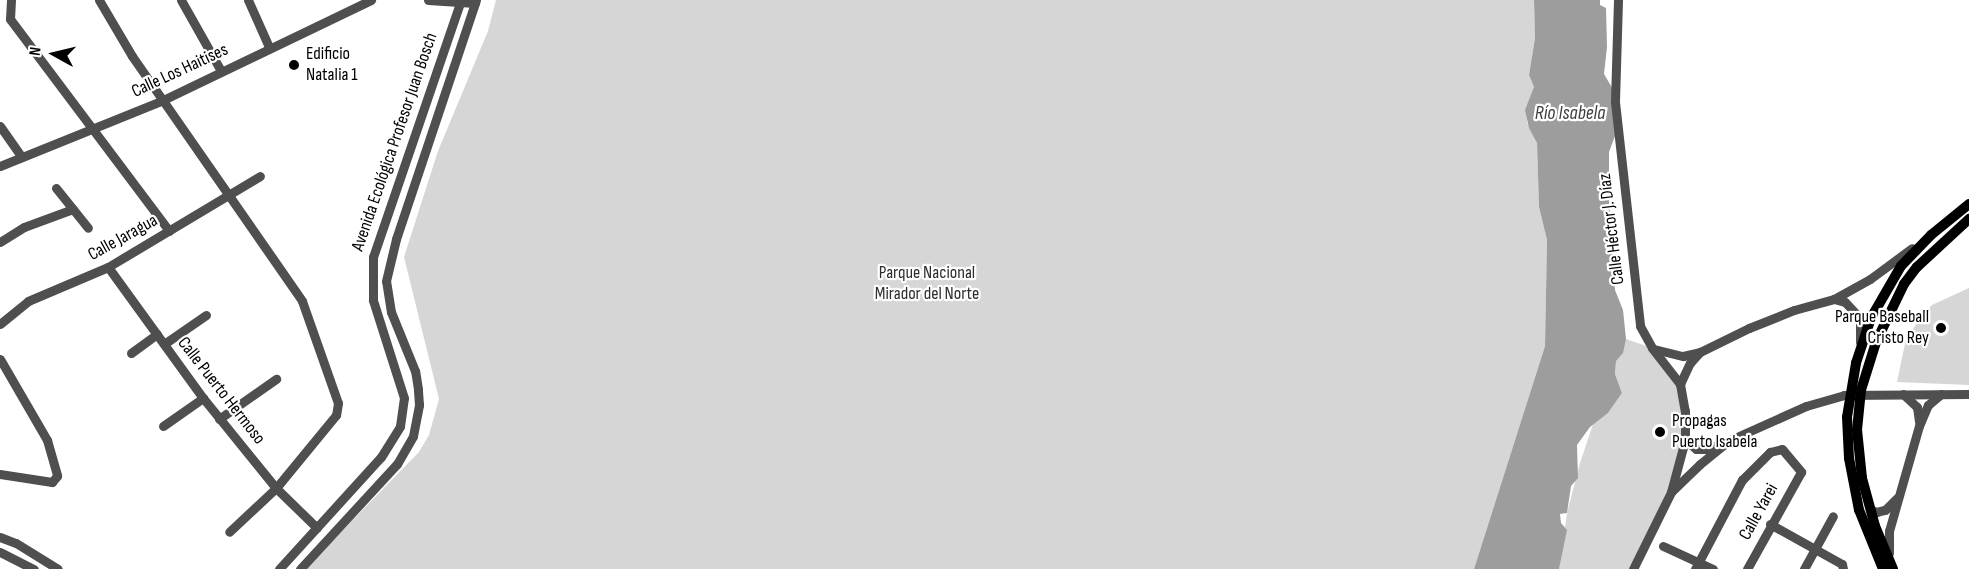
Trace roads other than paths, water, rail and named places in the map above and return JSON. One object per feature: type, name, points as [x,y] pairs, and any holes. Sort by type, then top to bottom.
[{"type":"main road","points":[[1889,566],[1870,509],[1853,416],[1858,358],[1871,318],[1896,274],[1947,220],[1969,204]]},
{"type":"main road","points":[[1889,566],[1869,537],[1855,491],[1847,441],[1867,368],[1884,321],[1904,284],[1917,267],[1969,219]]},
{"type":"street","points":[[11,0],[10,19],[169,231]]},
{"type":"street","points":[[99,0],[163,100],[304,304],[338,403],[336,415],[276,488],[229,532]]},
{"type":"street","points":[[182,0],[221,71]]},
{"type":"street","points":[[248,0],[269,47]]},
{"type":"street","name":"Calle Los Haitises","points":[[0,166],[163,100],[269,47],[371,0]]},
{"type":"street","points":[[428,0],[475,2]]},
{"type":"street","name":"Calle Héctor J. Díaz","points":[[1618,0],[1615,102],[1624,199],[1640,326],[1652,348],[1680,384],[1686,411],[1684,440],[1671,492]]},
{"type":"street","name":"Avenida Ecológica Profesor Juan Bosch","points":[[279,569],[381,457],[400,426],[404,398],[373,300],[373,257],[461,2]]},
{"type":"street","name":"Avenida Ecológica Profesor Juan Bosch","points":[[300,569],[397,464],[413,436],[419,405],[418,389],[388,296],[389,263],[475,2]]},
{"type":"street","points":[[0,126],[22,157]]},
{"type":"street","name":"Calle Jaragua","points":[[0,324],[27,301],[108,267],[260,176]]},
{"type":"street","points":[[56,188],[88,228]]},
{"type":"street","points":[[0,242],[24,227],[73,209]]},
{"type":"street","points":[[1652,348],[1683,356],[1700,352],[1749,328],[1794,310],[1834,299],[1891,266],[1947,220]]},
{"type":"street","name":"Calle Puerto Hermoso","points":[[108,267],[219,419],[276,488],[317,528]]},
{"type":"street","points":[[1834,299],[1845,302],[1860,318],[1858,358]]},
{"type":"street","points":[[164,344],[206,315]]},
{"type":"street","points":[[131,352],[157,334]]},
{"type":"street","points":[[389,352],[404,344]]},
{"type":"street","points":[[1680,384],[1690,363],[1700,352]]},
{"type":"street","points":[[0,359],[47,440],[57,476],[52,482],[0,474]]},
{"type":"street","points":[[219,419],[276,379]]},
{"type":"street","points":[[1889,566],[1888,538],[1919,426],[1928,405],[1943,393]]},
{"type":"street","points":[[1904,394],[1917,407],[1919,426]]},
{"type":"street","points":[[1684,440],[1689,446],[1706,449],[1806,406],[1844,395],[1969,394]]},
{"type":"street","points":[[163,426],[203,398]]},
{"type":"street","points":[[1633,569],[1671,492],[1700,464],[1730,440]]},
{"type":"street","name":"Calle Yarei","points":[[1697,566],[1742,480],[1770,452],[1782,449],[1801,472],[1747,569]]},
{"type":"street","points":[[1870,509],[1876,512],[1886,510],[1899,496]]},
{"type":"street","points":[[1804,569],[1833,516]]},
{"type":"street","points":[[1770,524],[1842,566]]},
{"type":"street","points":[[0,537],[24,547],[58,569]]},
{"type":"street","points":[[1663,546],[1697,566],[1713,569]]},
{"type":"street","points":[[0,552],[34,569]]},
{"type":"water","name":"Río Isabela","points":[[1534,0],[1600,0],[1600,5],[1606,8],[1607,47],[1604,74],[1614,91],[1615,136],[1609,152],[1609,200],[1615,290],[1623,310],[1626,339],[1623,353],[1616,361],[1615,374],[1622,393],[1608,413],[1590,427],[1577,445],[1578,478],[1571,486],[1567,513],[1560,514],[1561,523],[1567,530],[1559,569],[1474,569],[1545,346],[1547,240],[1539,207],[1537,143],[1529,128],[1525,110],[1534,87],[1529,75],[1535,38]]},
{"type":"place","name":"Edificio Natalia 1","points":[[294,65]]},
{"type":"place","name":"Parque Baseball Cristo Rey","points":[[1941,328]]},
{"type":"place","name":"Propagas Puerto Isabela","points":[[1660,432]]},
{"type":"park label","name":"Parque Nacional Mirador del Norte","points":[[927,284]]}]
